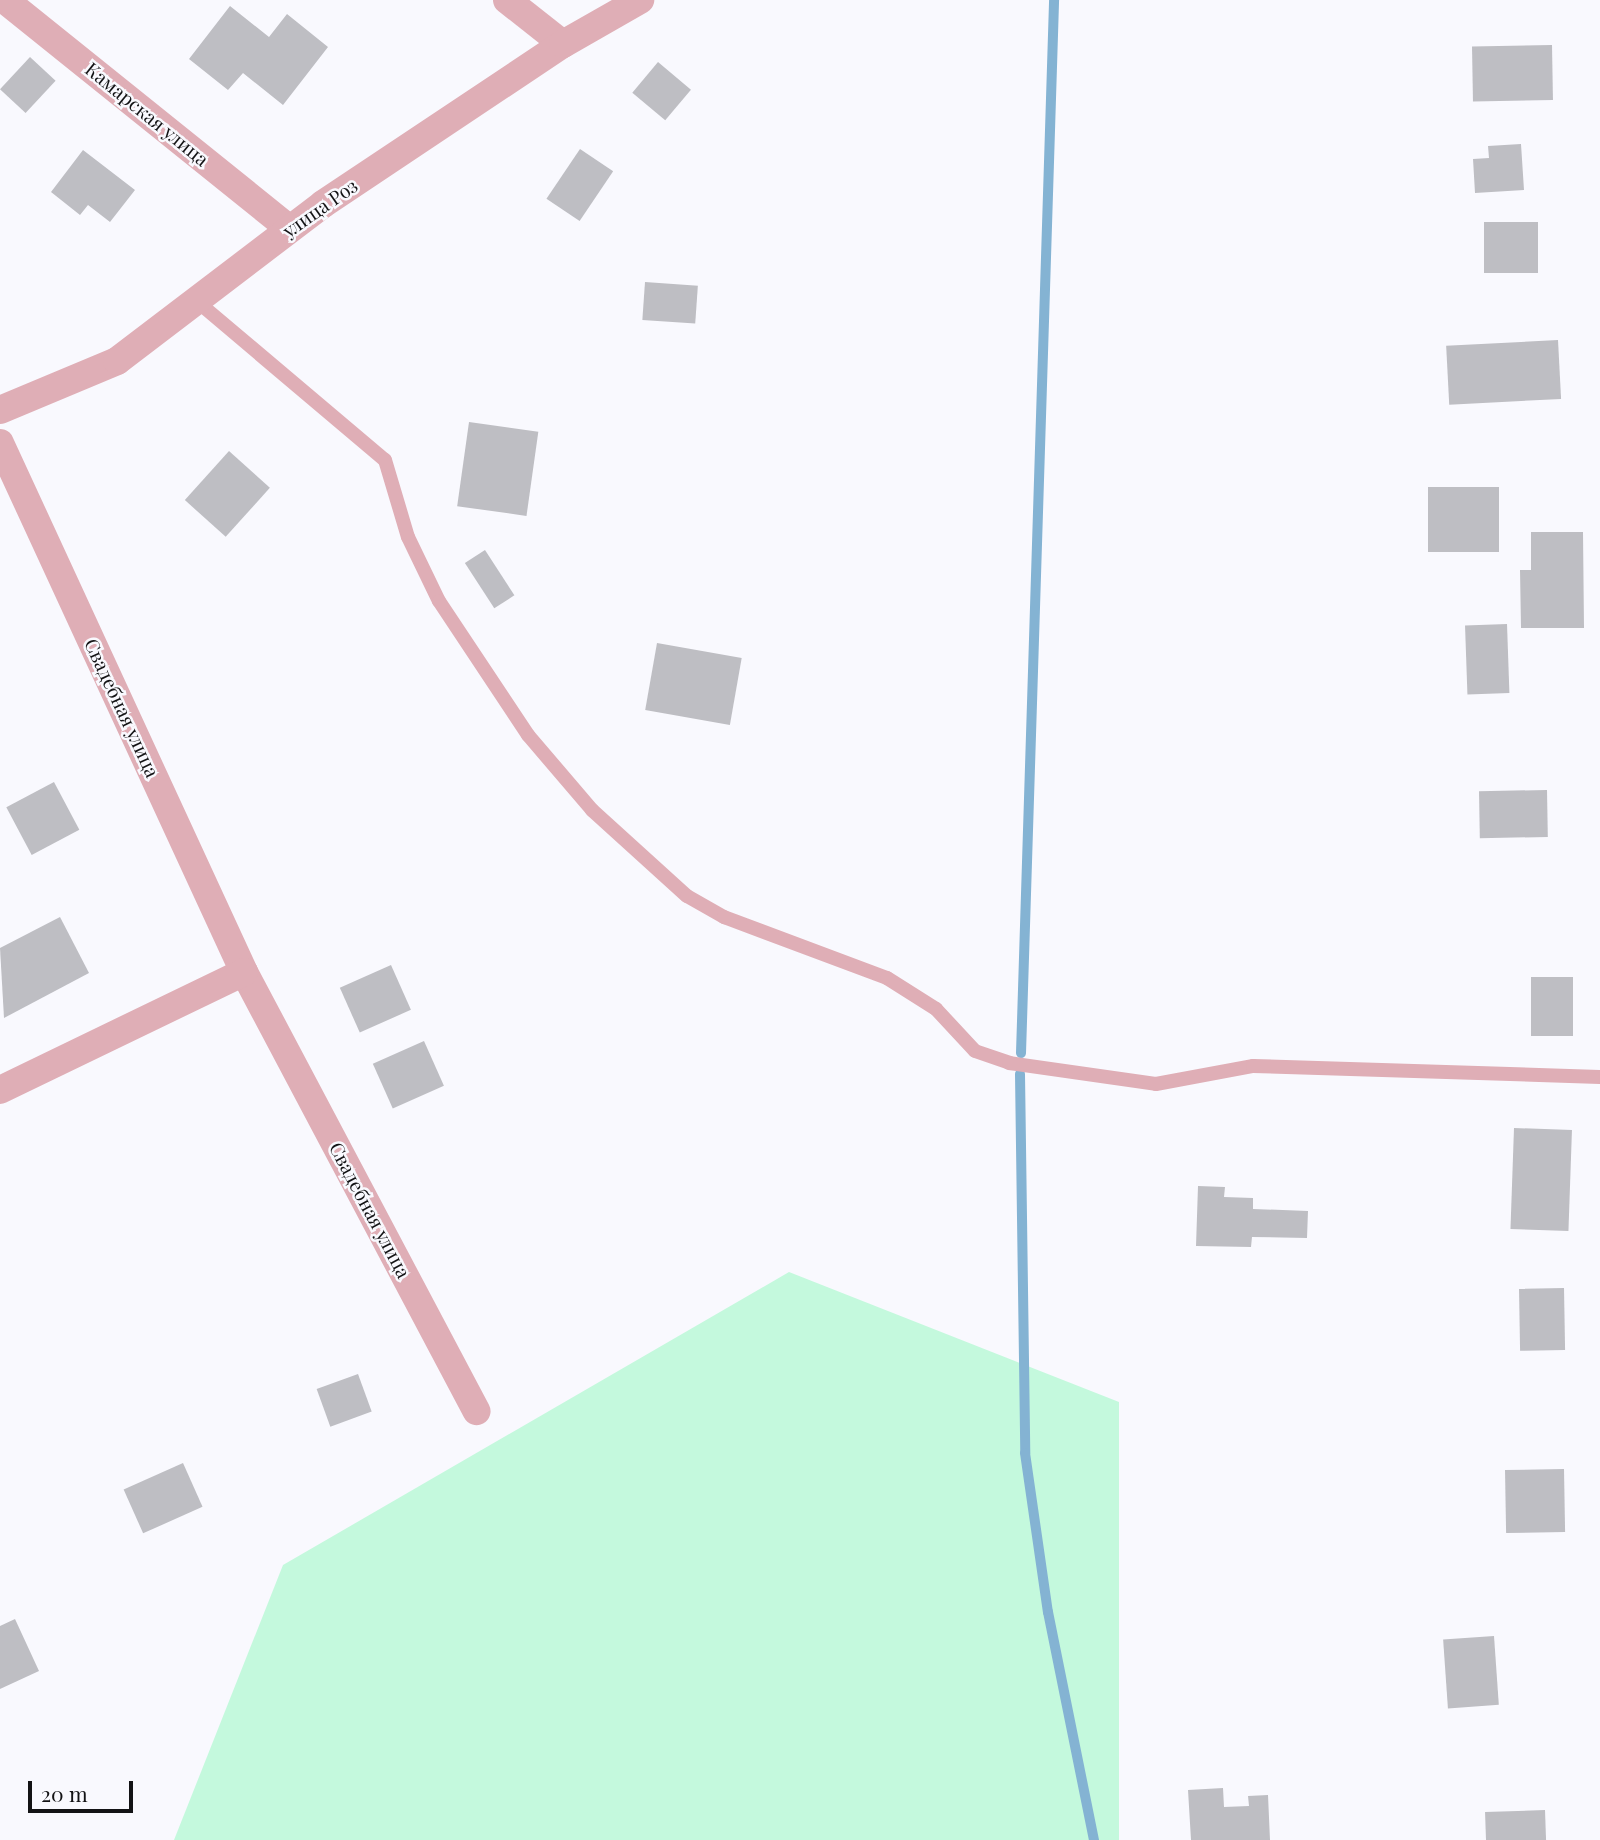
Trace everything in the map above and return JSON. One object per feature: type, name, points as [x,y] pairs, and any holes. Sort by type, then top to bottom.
[{"type":"street","name":"Камарская улица","points":[[5,0],[289,229]]},
{"type":"street","points":[[507,0],[563,44]]},
{"type":"street","name":"улица Роз","points":[[0,410],[117,361],[199,303],[289,229],[563,44],[640,0]]},
{"type":"street","name":"Свадебная улица","points":[[0,443],[244,972],[476,1411]]},
{"type":"street","points":[[0,1090],[244,972]]},
{"type":"lane","points":[[199,303],[385,460],[408,537],[439,601],[528,734],[592,810],[687,896],[724,917],[887,978],[936,1009],[975,1051],[1009,1063],[1156,1084],[1253,1066],[1600,1077]]},
{"type":"green space","points":[[789,1272],[1119,1402],[1119,1840],[174,1840],[283,1565]]},
{"type":"building","points":[[230,6],[269,37],[287,14],[328,47],[283,105],[243,73],[228,90],[189,59]]},
{"type":"building","points":[[1552,45],[1553,100],[1473,101],[1472,46]]},
{"type":"building","points":[[30,57],[56,81],[26,113],[0,89]]},
{"type":"building","points":[[658,62],[691,90],[665,120],[632,93]]},
{"type":"building","points":[[1521,144],[1524,190],[1475,193],[1473,159],[1489,158],[1488,146]]},
{"type":"building","points":[[580,149],[613,171],[580,221],[546,199]]},
{"type":"building","points":[[83,150],[135,190],[110,222],[88,205],[80,215],[51,192]]},
{"type":"building","points":[[1484,222],[1538,222],[1538,273],[1484,273]]},
{"type":"building","points":[[645,282],[698,286],[695,324],[642,320]]},
{"type":"building","points":[[1558,340],[1561,399],[1449,405],[1446,346]]},
{"type":"building","points":[[469,422],[538,432],[526,516],[457,506]]},
{"type":"building","points":[[229,451],[270,488],[226,537],[185,500]]},
{"type":"building","points":[[1428,487],[1499,487],[1499,552],[1428,552]]},
{"type":"building","points":[[1531,532],[1583,532],[1584,628],[1521,628],[1520,570],[1531,570]]},
{"type":"building","points":[[485,550],[514,595],[494,608],[465,563]]},
{"type":"building","points":[[1507,624],[1509,693],[1467,694],[1465,625]]},
{"type":"building","points":[[657,643],[742,658],[730,725],[645,710]]},
{"type":"building","points":[[54,782],[79,830],[32,855],[6,807]]},
{"type":"building","points":[[1547,790],[1548,837],[1480,838],[1479,791]]},
{"type":"building","points":[[60,917],[89,973],[4,1018],[0,948]]},
{"type":"building","points":[[391,965],[411,1010],[360,1033],[340,988]]},
{"type":"building","points":[[1531,977],[1573,977],[1573,1036],[1531,1036]]},
{"type":"building","points":[[424,1041],[444,1086],[393,1109],[373,1064]]},
{"type":"building","points":[[1514,1128],[1572,1130],[1568,1231],[1510,1229]]},
{"type":"building","points":[[1198,1186],[1225,1187],[1224,1197],[1253,1198],[1253,1209],[1308,1211],[1307,1238],[1252,1237],[1251,1247],[1196,1246]]},
{"type":"building","points":[[1564,1288],[1565,1350],[1520,1351],[1519,1289]]},
{"type":"building","points":[[358,1374],[372,1412],[330,1427],[317,1389]]},
{"type":"building","points":[[183,1463],[203,1507],[143,1533],[124,1489]]},
{"type":"building","points":[[1564,1469],[1565,1532],[1506,1533],[1505,1470]]},
{"type":"building","points":[[15,1619],[39,1671],[0,1689],[0,1626]]},
{"type":"building","points":[[1494,1636],[1499,1705],[1448,1708],[1443,1640]]},
{"type":"building","points":[[1223,1788],[1224,1807],[1249,1806],[1248,1796],[1268,1795],[1270,1840],[1191,1840],[1188,1790]]},
{"type":"building","points":[[1545,1810],[1546,1840],[1486,1840],[1485,1812]]},
{"type":"waterway","points":[[1021,1053],[1054,0]]},
{"type":"waterway","points":[[1020,1074],[1025,1453],[1048,1612],[1094,1840]]}]
